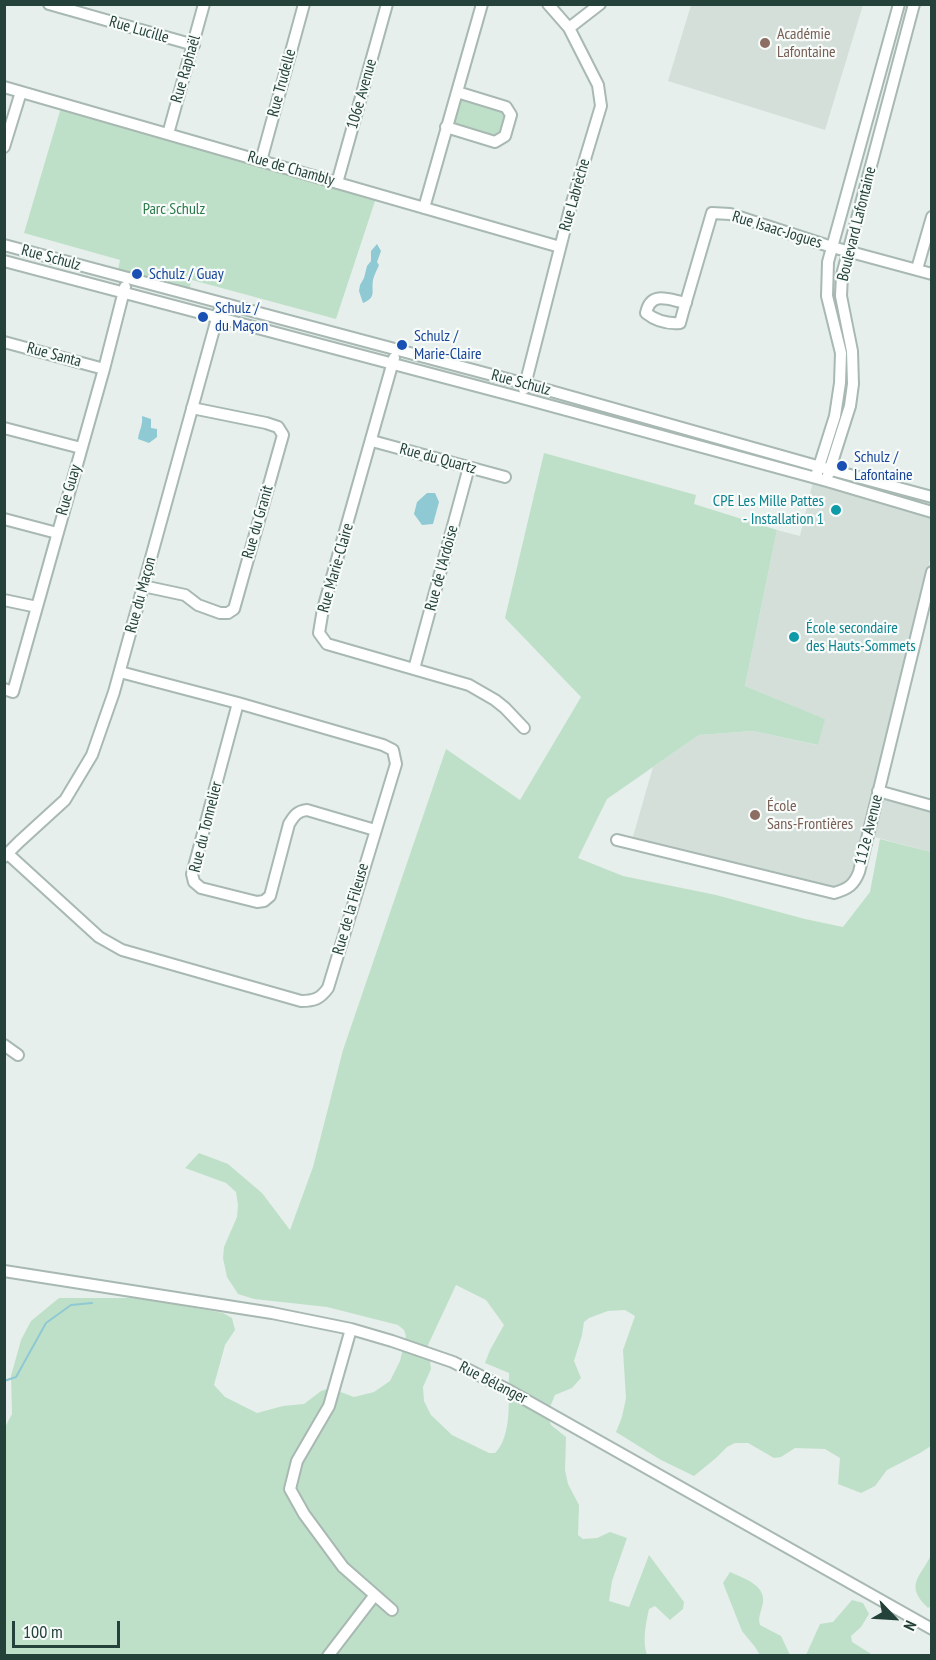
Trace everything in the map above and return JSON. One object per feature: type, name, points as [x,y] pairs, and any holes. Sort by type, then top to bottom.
[{"type":"street","name":"Rue Lucille","points":[[49,4],[194,45]]},
{"type":"street","name":"Rue Raphaël","points":[[168,134],[204,4]]},
{"type":"street","name":"Rue Trudelle","points":[[261,161],[304,4]]},
{"type":"street","name":"106e Avenue","points":[[337,183],[387,4]]},
{"type":"street","points":[[424,208],[482,4]]},
{"type":"street","name":"Rue Labrèche","points":[[522,398],[570,209],[601,106],[598,85],[569,28],[548,4]]},
{"type":"street","points":[[569,28],[600,4]]},
{"type":"street","name":"Boulevard Lafontaine","points":[[823,474],[840,383],[840,353],[826,296],[828,262],[899,4]]},
{"type":"street","name":"Boulevard Lafontaine","points":[[823,474],[850,406],[853,384],[852,351],[841,296],[842,275],[914,4]]},
{"type":"street","name":"Rue de Chambly","points":[[4,87],[560,247]]},
{"type":"street","points":[[4,147],[21,92]]},
{"type":"street","points":[[446,128],[495,142],[505,136],[511,115],[506,107],[457,92]]},
{"type":"street","name":"Rue Isaac-Jogues","points":[[686,303],[712,213],[730,214],[832,247],[932,274]]},
{"type":"street","points":[[917,269],[932,217]]},
{"type":"street","name":"Rue Schulz","points":[[4,245],[525,384],[823,474],[887,499],[932,512]]},
{"type":"street","points":[[9,262],[17,249]]},
{"type":"street","name":"Rue Schulz","points":[[9,262],[522,398],[823,474],[891,486],[932,497]]},
{"type":"street","name":"Rue Guay","points":[[4,689],[13,692],[127,279]]},
{"type":"street","name":"Rue du Maçon","points":[[6,855],[65,800],[92,755],[120,672],[221,302]]},
{"type":"street","points":[[294,337],[298,323]]},
{"type":"street","name":"Rue Santa","points":[[4,342],[104,369]]},
{"type":"street","name":"Rue Marie-Claire","points":[[396,349],[323,609],[319,633],[327,644],[469,685],[495,700],[524,728]]},
{"type":"street","name":"Rue du Granit","points":[[143,586],[185,595],[198,605],[220,614],[234,609],[283,435],[278,427],[266,423],[192,408]]},
{"type":"street","points":[[4,428],[81,448]]},
{"type":"street","name":"Rue du Quartz","points":[[372,441],[505,477]]},
{"type":"street","name":"Rue de l'Ardoise","points":[[414,669],[469,467]]},
{"type":"street","points":[[887,499],[891,486]]},
{"type":"street","points":[[4,519],[57,533]]},
{"type":"street","name":"112e Avenue","points":[[617,840],[834,893],[846,890],[854,882],[859,872],[932,572]]},
{"type":"street","points":[[4,600],[37,607]]},
{"type":"street","name":"Rue de la Fileuse","points":[[6,855],[99,937],[122,950],[302,1001],[314,1001],[328,988],[396,764],[393,750],[238,703],[120,672]]},
{"type":"street","name":"Rue du Tonnelier","points":[[238,703],[192,874],[194,882],[201,888],[257,902],[264,901],[270,896],[289,824],[301,811],[307,810],[375,830]]},
{"type":"street","points":[[878,791],[932,806]]},
{"type":"street","points":[[4,1045],[18,1055]]},
{"type":"street","name":"Rue Bélanger","points":[[4,1271],[272,1313],[351,1329],[453,1362],[510,1390],[932,1629]]},
{"type":"street","points":[[351,1329],[329,1406],[297,1461],[290,1489],[304,1514],[343,1567],[392,1610]]},
{"type":"street","points":[[328,1656],[374,1596]]},
{"type":"shaded area","name":"Académie Lafontaine","points":[[691,5],[863,5],[825,130],[668,81]]},
{"type":"shaded area","points":[[813,481],[931,515],[931,556],[892,713],[877,790],[931,806],[931,852],[867,835],[859,872],[842,889],[832,890],[632,840],[653,767],[699,735],[753,731],[817,745],[824,719],[745,686],[777,530],[800,536]]},
{"type":"green space","points":[[457,92],[506,107],[511,115],[495,142],[446,127]]},
{"type":"green space","name":"Parc Schulz","points":[[63,101],[378,192],[336,319],[192,280],[189,290],[118,270],[120,260],[24,233]]},
{"type":"green space","points":[[544,453],[696,495],[694,504],[777,530],[745,686],[825,719],[818,745],[753,731],[699,735],[607,799],[578,858],[623,876],[716,895],[843,927],[870,892],[880,839],[931,852],[931,1446],[887,1470],[875,1486],[861,1493],[838,1484],[840,1458],[825,1449],[795,1448],[781,1457],[774,1458],[748,1443],[735,1443],[727,1447],[694,1476],[661,1460],[616,1432],[626,1398],[623,1350],[635,1316],[625,1310],[608,1311],[584,1322],[574,1361],[581,1378],[572,1388],[555,1395],[547,1414],[551,1425],[566,1437],[565,1470],[568,1484],[579,1505],[578,1535],[583,1539],[597,1538],[610,1532],[627,1538],[612,1581],[609,1601],[629,1607],[649,1555],[684,1602],[683,1609],[670,1620],[655,1606],[649,1609],[645,1638],[647,1655],[5,1656],[4,1429],[12,1414],[11,1376],[21,1340],[31,1321],[59,1298],[142,1298],[223,1313],[232,1318],[235,1330],[225,1345],[214,1385],[225,1397],[257,1413],[283,1406],[304,1404],[321,1391],[330,1388],[354,1397],[374,1392],[390,1381],[400,1361],[406,1336],[404,1330],[398,1325],[327,1307],[254,1299],[238,1294],[227,1277],[223,1258],[224,1247],[237,1217],[236,1192],[226,1183],[185,1168],[199,1153],[228,1164],[262,1193],[290,1230],[313,1167],[343,1050],[446,749],[520,800],[581,697],[505,618]],"holes":[[[456,1285],[486,1300],[504,1325],[485,1363],[509,1373],[507,1426],[505,1436],[495,1453],[489,1453],[452,1435],[431,1415],[424,1401],[423,1387],[431,1369],[428,1345]]]},
{"type":"green space","points":[[931,1555],[931,1606],[928,1608],[917,1593],[916,1582]]},
{"type":"green space","points":[[730,1572],[749,1581],[759,1589],[763,1600],[759,1618],[760,1625],[781,1636],[790,1655],[760,1655],[742,1631],[723,1583]]},
{"type":"green space","points":[[852,1600],[863,1603],[869,1614],[861,1627],[851,1636],[852,1642],[873,1655],[806,1655],[820,1624],[833,1622]]},
{"type":"water","points":[[377,244],[381,251],[377,262],[379,265],[373,280],[370,299],[363,303],[359,291],[360,285],[371,261],[371,251]]},
{"type":"water","points":[[142,416],[151,419],[151,428],[157,429],[157,437],[149,443],[138,439]]},
{"type":"water","points":[[427,493],[435,493],[439,502],[433,524],[422,525],[414,514],[417,502]]},
{"type":"waterway","points":[[4,1381],[16,1377],[46,1323],[71,1305],[92,1303]]},
{"type":"place","name":"Académie Lafontaine","points":[[765,43]]},
{"type":"place","name":"Schulz / Guay","points":[[137,274]]},
{"type":"place","name":"Schulz / du Maçon","points":[[203,317]]},
{"type":"place","name":"Schulz / Marie-Claire","points":[[402,345]]},
{"type":"place","name":"Schulz / Lafontaine","points":[[842,466]]},
{"type":"place","name":"CPE Les Mille Pattes - Installation 1","points":[[836,510]]},
{"type":"place","name":"École secondaire des Hauts-Sommets","points":[[794,637]]},
{"type":"place","name":"École Sans-Frontières","points":[[755,815]]}]
